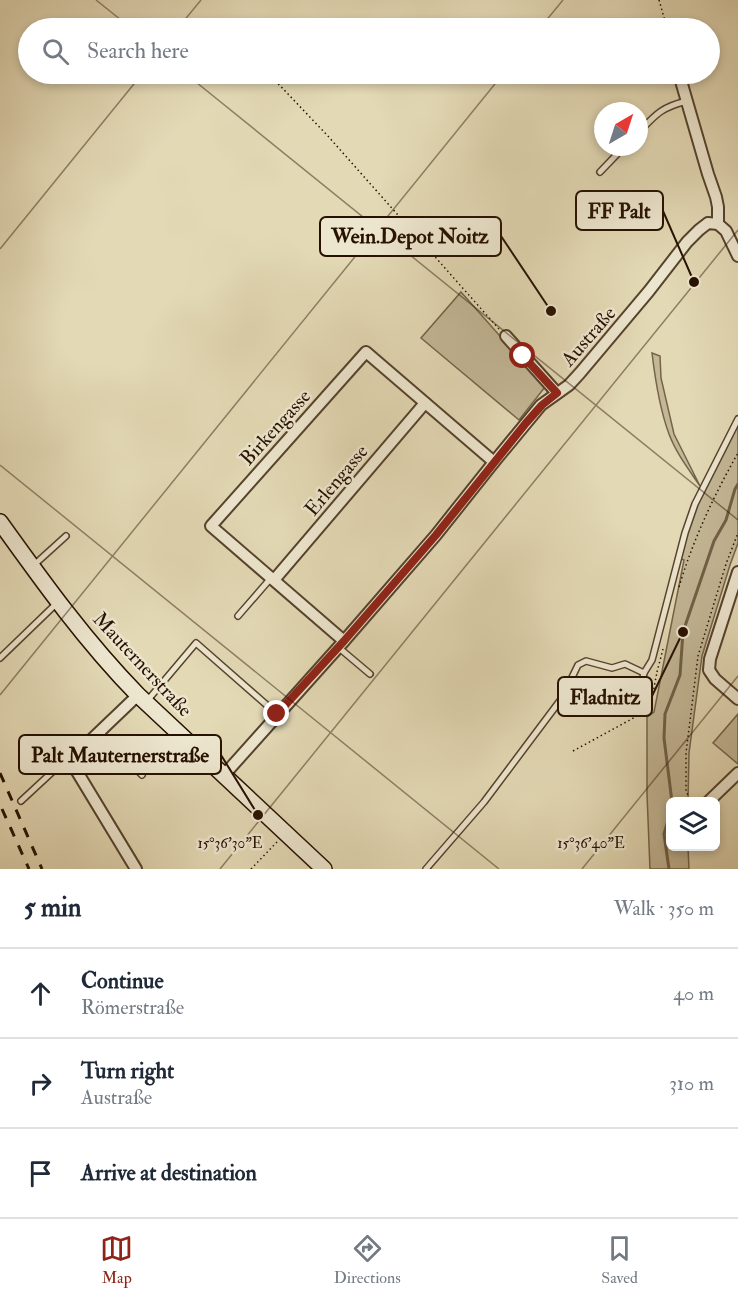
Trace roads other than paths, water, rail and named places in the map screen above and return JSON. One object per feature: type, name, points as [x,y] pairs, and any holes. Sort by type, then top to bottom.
[{"type":"street","points":[[682,84],[716,197],[718,224],[726,231],[738,256]]},
{"type":"street","name":"Austraße","points":[[224,775],[436,535],[542,405],[580,374],[687,242],[708,224],[718,224]]},
{"type":"street","points":[[506,336],[557,393]]},
{"type":"street","name":"Birkengasse","points":[[272,579],[211,526],[366,352],[425,403]]},
{"type":"street","points":[[425,403],[494,462]]},
{"type":"street","name":"Erlengasse","points":[[272,579],[425,403]]},
{"type":"street","name":"Mauternerstraße","points":[[0,522],[104,658],[142,698],[324,869]]},
{"type":"street","points":[[738,572],[710,659],[709,670],[715,679],[738,699]]},
{"type":"street","points":[[272,579],[341,644]]},
{"type":"street","points":[[136,869],[70,760],[99,731],[142,698]]},
{"type":"street","points":[[712,797],[738,773]]},
{"type":"lane","points":[[648,123],[658,112],[670,105],[687,101]]},
{"type":"lane","points":[[600,172],[615,156]]},
{"type":"lane","points":[[562,698],[601,704],[641,686],[644,673],[652,660],[685,533],[695,504],[738,418]]},
{"type":"lane","points":[[32,566],[66,536]]},
{"type":"lane","points":[[238,616],[272,579]]},
{"type":"lane","points":[[0,658],[59,602]]},
{"type":"lane","points":[[142,698],[196,643],[277,714]]},
{"type":"lane","points":[[341,644],[370,674]]},
{"type":"lane","points":[[426,869],[483,802],[562,698],[578,665],[586,661],[612,668],[625,664],[644,673]]},
{"type":"lane","points":[[99,731],[142,775]]},
{"type":"lane","points":[[21,801],[62,763],[70,760]]},
{"type":"waterway","points":[[671,797],[664,738],[665,714],[680,675],[683,632],[714,541],[726,520],[738,484]]},
{"type":"waterway","points":[[666,827],[664,834],[666,848]]},
{"type":"waterway","points":[[666,851],[669,869]]},
{"type":"railway","points":[[0,773],[42,869]]},
{"type":"railway","points":[[2,809],[29,869]]},
{"type":"place","name":"FF Palt","points":[[694,282]]},
{"type":"place","name":"Wein.Depot Noitz","points":[[551,311]]},
{"type":"place","name":"Fladnitz","points":[[683,632]]},
{"type":"place","name":"Palt Mauternerstraße","points":[[258,815]]}]
